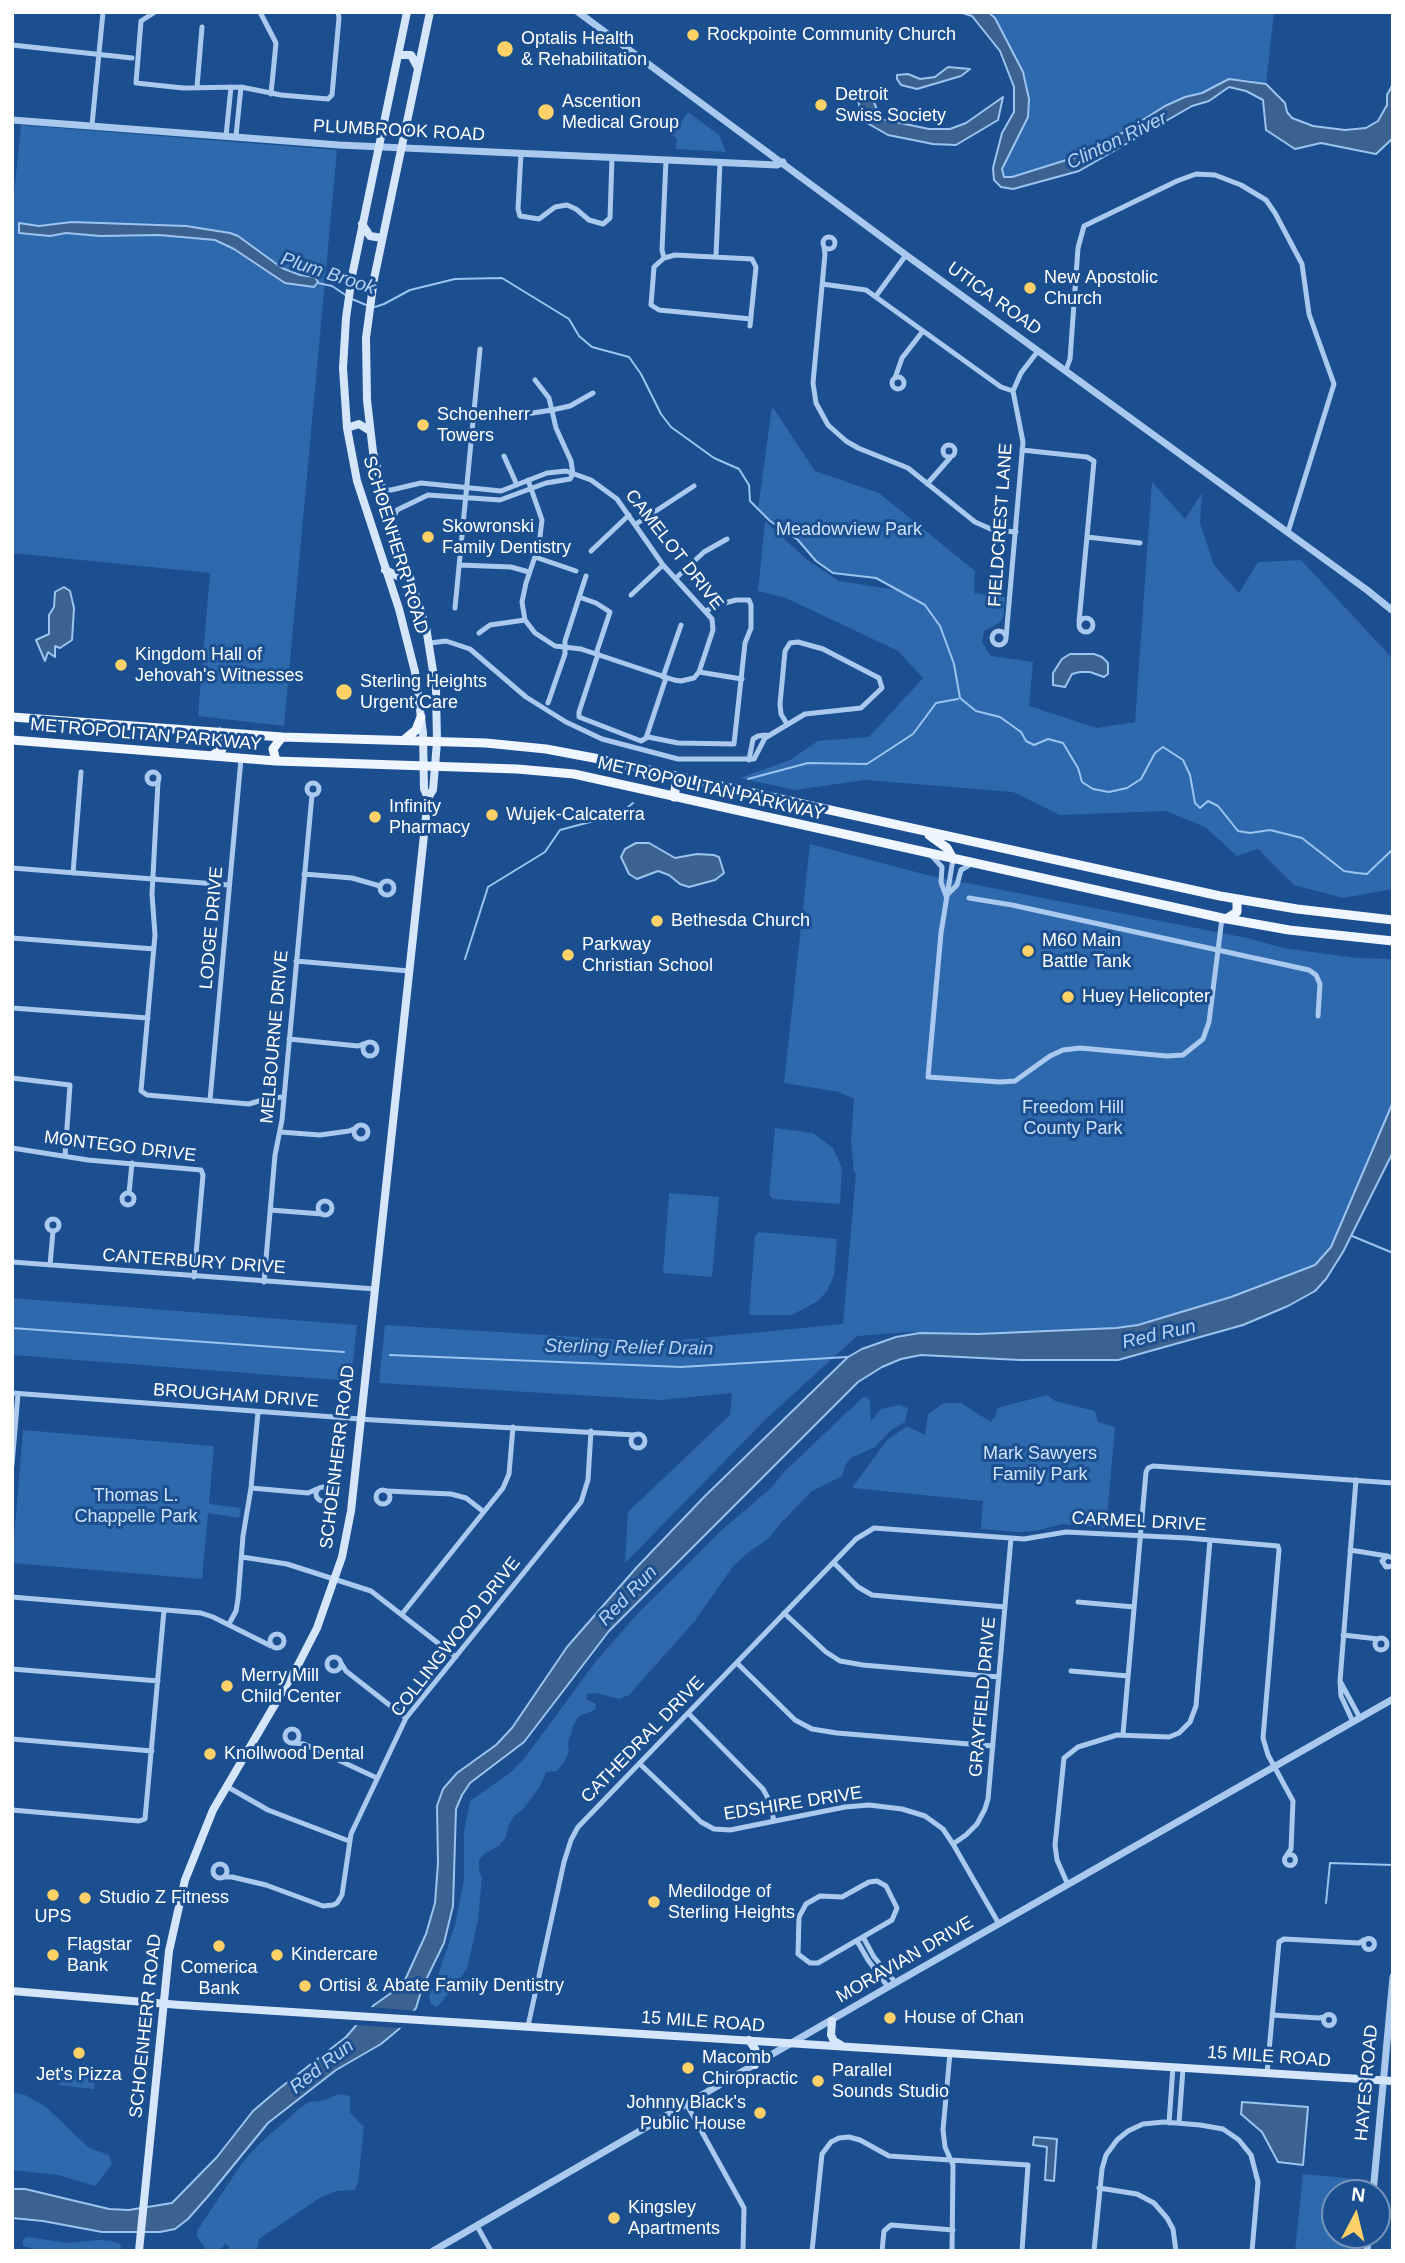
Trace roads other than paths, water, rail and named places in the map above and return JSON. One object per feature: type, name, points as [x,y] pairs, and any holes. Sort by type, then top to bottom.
[{"type":"main road","name":"SCHOENHERR ROAD","points":[[407,12],[352,275],[343,359],[347,428],[361,499],[404,627],[415,672],[423,741],[424,789],[428,797]]},
{"type":"main road","name":"SCHOENHERR ROAD","points":[[139,2250],[171,1935],[185,1880],[200,1839],[226,1786],[304,1655],[324,1611],[335,1579],[349,1519],[428,797],[433,789],[436,766],[435,679],[430,643],[382,490],[370,431],[365,371],[373,279],[430,12]]},
{"type":"main road","points":[[398,55],[411,55],[418,68]]},
{"type":"main road","points":[[362,224],[370,236],[382,238]]},
{"type":"main road","points":[[347,428],[359,424],[370,431]]},
{"type":"main road","points":[[386,570],[398,576],[409,570]]},
{"type":"main road","points":[[415,672],[424,679],[435,679]]},
{"type":"main road","name":"METROPOLITAN PARKWAY","points":[[12,717],[282,737],[516,746],[594,758],[1237,900],[1393,920]]},
{"type":"main road","points":[[402,741],[414,733],[421,717]]},
{"type":"main road","points":[[210,756],[217,754],[222,748],[220,732]]},
{"type":"main road","points":[[276,761],[273,749],[282,737]]},
{"type":"main road","name":"METROPOLITAN PARKWAY","points":[[12,740],[276,761],[517,769],[586,776],[1224,919],[1302,932],[1393,941]]},
{"type":"main road","points":[[586,776],[595,769],[594,758]]},
{"type":"main road","points":[[674,797],[676,784],[686,778]]},
{"type":"main road","points":[[922,830],[943,844],[953,859]]},
{"type":"main road","points":[[1224,919],[1237,912],[1237,900]]},
{"type":"main road","name":"15 MILE ROAD","points":[[12,1991],[164,2004],[1388,2081]]},
{"type":"main road","points":[[832,2021],[832,2037],[836,2043],[844,2046]]},
{"type":"main road","points":[[749,2040],[757,2052],[755,2066]]},
{"type":"street","points":[[92,125],[103,12]]},
{"type":"street","points":[[155,12],[141,21],[136,83],[230,86],[322,99],[331,98],[338,12]]},
{"type":"street","points":[[260,12],[276,43],[271,93]]},
{"type":"street","name":"UTICA ROAD","points":[[578,12],[1393,611]]},
{"type":"street","points":[[197,87],[202,27]]},
{"type":"street","points":[[12,45],[132,58]]},
{"type":"street","points":[[226,136],[230,86]]},
{"type":"street","points":[[236,136],[241,87]]},
{"type":"street","name":"PLUMBROOK ROAD","points":[[12,120],[401,148],[777,165],[783,162]]},
{"type":"street","points":[[521,153],[518,209],[520,216],[539,219],[555,208],[567,205],[589,219],[606,223],[610,218],[612,158]]},
{"type":"street","points":[[664,258],[662,250],[666,160]]},
{"type":"street","points":[[716,256],[720,162]]},
{"type":"street","points":[[1066,370],[1070,359],[1078,248],[1083,229],[1107,214],[1196,174],[1215,175],[1252,191],[1269,204],[1302,264],[1309,314],[1334,384],[1288,532]]},
{"type":"street","points":[[827,250],[813,383],[816,403],[822,415],[846,441],[899,463],[975,522],[993,530],[1016,532]]},
{"type":"street","points":[[675,255],[716,256],[754,261],[756,270],[750,322],[653,307],[650,303],[653,267],[664,258],[675,255]]},
{"type":"street","points":[[876,296],[906,255]]},
{"type":"street","points":[[822,284],[857,287],[876,296],[1001,387],[1013,391],[1020,373],[1038,351]]},
{"type":"street","points":[[898,378],[897,371],[902,358],[923,331]]},
{"type":"street","points":[[455,608],[480,349]]},
{"type":"street","points":[[392,522],[397,510],[428,495],[497,501],[546,482],[570,479],[573,474],[572,461],[556,428],[546,393],[535,380]]},
{"type":"street","name":"FIELDCREST LANE","points":[[1007,625],[992,635],[994,644],[1004,644],[1006,638],[1016,532],[1023,432],[1013,391]]},
{"type":"street","points":[[473,416],[507,417],[552,410],[570,406],[593,393]]},
{"type":"street","points":[[927,484],[944,458],[944,447],[952,446],[955,453],[944,458]]},
{"type":"street","points":[[1022,450],[1087,457],[1094,461],[1079,622],[1082,631],[1091,631],[1094,624],[1081,612]]},
{"type":"street","points":[[504,456],[520,493]]},
{"type":"street","name":"CAMELOT DRIVE","points":[[382,490],[391,491],[421,483],[494,491],[550,472],[566,471],[591,480],[606,489],[629,515],[663,565],[706,611],[714,627],[699,672]]},
{"type":"street","points":[[528,480],[542,520],[536,557],[523,594],[525,620],[535,633],[555,646],[581,649],[664,677],[688,681],[699,672],[742,679]]},
{"type":"street","points":[[407,485],[414,500]]},
{"type":"street","points":[[439,495],[440,485]]},
{"type":"street","points":[[636,524],[694,486]]},
{"type":"street","points":[[591,551],[629,515]]},
{"type":"street","points":[[1087,537],[1140,543]]},
{"type":"street","points":[[676,578],[704,552],[727,539]]},
{"type":"street","points":[[536,557],[576,571]]},
{"type":"street","points":[[460,565],[511,567],[530,572]]},
{"type":"street","points":[[631,595],[663,565]]},
{"type":"street","points":[[548,703],[586,576]]},
{"type":"street","points":[[579,597],[610,612],[578,715],[641,741],[646,738],[678,743],[734,744],[745,643],[752,621],[749,600],[730,601],[706,611]]},
{"type":"street","points":[[1079,622],[1087,618]]},
{"type":"street","points":[[479,633],[490,625],[525,620]]},
{"type":"street","points":[[646,738],[681,625]]},
{"type":"street","name":"FIELDCREST LANE","points":[[1000,631],[1006,638]]},
{"type":"street","points":[[430,643],[446,641],[470,649],[526,697],[566,722],[603,740],[678,759],[749,760],[757,756],[761,743],[768,736],[805,713],[861,708],[882,688],[879,678],[823,649],[798,642],[790,643],[785,651],[780,704],[781,714],[787,724]]},
{"type":"street","points":[[749,760],[753,739],[768,736]]},
{"type":"street","name":"LODGE DRIVE","points":[[210,1100],[241,758]]},
{"type":"street","points":[[73,873],[81,772]]},
{"type":"street","points":[[157,789],[147,778],[149,773],[157,774],[158,782],[152,879],[154,949],[142,1093],[249,1104],[284,1097]]},
{"type":"street","points":[[151,784],[158,782]]},
{"type":"street","name":"MELBOURNE DRIVE","points":[[264,1282],[312,795]]},
{"type":"street","points":[[929,854],[942,867],[941,882],[946,896]]},
{"type":"street","points":[[953,859],[946,896],[928,1077],[1014,1081],[1050,1056],[1063,1050],[1080,1048],[1183,1055],[1200,1042],[1205,1033],[1224,919]]},
{"type":"street","points":[[946,896],[957,885],[961,870],[973,863]]},
{"type":"street","points":[[12,868],[229,885]]},
{"type":"street","points":[[304,874],[352,878],[380,886]]},
{"type":"street","points":[[969,898],[1005,903],[1309,970],[1316,975],[1320,984],[1318,1016]]},
{"type":"street","points":[[12,938],[154,949]]},
{"type":"street","points":[[296,961],[409,971]]},
{"type":"street","points":[[12,1008],[148,1018]]},
{"type":"street","points":[[289,1039],[358,1046],[373,1043],[377,1051],[372,1055],[358,1046]]},
{"type":"street","points":[[364,1052],[366,1043]]},
{"type":"street","points":[[12,1079],[70,1085],[65,1156]]},
{"type":"street","points":[[280,1132],[320,1135],[364,1126],[368,1133],[363,1139],[349,1131]]},
{"type":"street","points":[[355,1136],[356,1128]]},
{"type":"street","name":"MONTEGO DRIVE","points":[[12,1148],[198,1169],[202,1172],[194,1277]]},
{"type":"street","points":[[129,1193],[132,1163]]},
{"type":"street","points":[[271,1210],[313,1214],[329,1214],[331,1205],[324,1201],[313,1214]]},
{"type":"street","points":[[318,1207],[322,1214]]},
{"type":"street","points":[[50,1265],[52,1231]]},
{"type":"street","name":"CANTERBURY DRIVE","points":[[12,1262],[375,1289]]},
{"type":"street","points":[[12,1465],[15,1393]]},
{"type":"street","name":"BROUGHAM DRIVE","points":[[15,1393],[360,1419],[635,1435]]},
{"type":"street","points":[[229,1624],[236,1611],[258,1412]]},
{"type":"street","points":[[402,1614],[503,1488],[509,1474],[513,1427]]},
{"type":"street","name":"COLLINGWOOD DRIVE","points":[[232,1877],[266,1885],[323,1906],[333,1905],[341,1895],[349,1841],[406,1718],[581,1502],[587,1486],[591,1431]]},
{"type":"street","points":[[625,1435],[631,1442],[637,1448],[645,1444],[642,1435],[635,1435],[631,1442]]},
{"type":"street","points":[[1123,1734],[1148,1468],[1153,1466],[1393,1483]]},
{"type":"street","points":[[1356,1480],[1340,1681],[1341,1696],[1357,1720]]},
{"type":"street","points":[[251,1488],[309,1493],[324,1502],[330,1494],[324,1487],[309,1493]]},
{"type":"street","points":[[316,1498],[317,1489]]},
{"type":"street","points":[[396,1492],[385,1504],[377,1500],[378,1492],[387,1491],[452,1494],[466,1499],[484,1512]]},
{"type":"street","points":[[387,1491],[390,1499]]},
{"type":"street","name":"CARMEL DRIVE","points":[[874,1528],[1012,1538],[1032,1538],[1066,1532],[1278,1546],[1263,1738],[1264,1747],[1274,1767]]},
{"type":"street","name":"CATHEDRAL DRIVE","points":[[528,2026],[571,1840],[584,1819],[862,1534],[874,1528]]},
{"type":"street","name":"GRAYFIELD DRIVE","points":[[953,1844],[971,1831],[985,1810],[1012,1538]]},
{"type":"street","points":[[1068,1885],[1057,1860],[1055,1845],[1064,1758],[1078,1747],[1123,1734],[1169,1737],[1186,1727],[1194,1715],[1210,1540]]},
{"type":"street","points":[[1350,1550],[1381,1558],[1390,1557]]},
{"type":"street","points":[[242,1557],[287,1564],[371,1591],[456,1657]]},
{"type":"street","points":[[1381,1558],[1386,1567],[1393,1566]]},
{"type":"street","points":[[834,1563],[858,1587],[872,1595],[1005,1608]]},
{"type":"street","points":[[12,1597],[209,1615],[262,1641],[270,1642]]},
{"type":"street","points":[[1078,1602],[1134,1607]]},
{"type":"street","points":[[12,1810],[144,1820],[164,1611]]},
{"type":"street","points":[[784,1613],[832,1658],[840,1661],[999,1677]]},
{"type":"street","points":[[1343,1635],[1375,1640]]},
{"type":"street","points":[[346,1671],[328,1668],[327,1661],[335,1657],[346,1671],[406,1718]]},
{"type":"street","points":[[337,1671],[341,1663]]},
{"type":"street","points":[[737,1663],[796,1720],[811,1729],[993,1746]]},
{"type":"street","points":[[12,1669],[158,1681]]},
{"type":"street","points":[[1072,1671],[1128,1676]]},
{"type":"street","name":"MORAVIAN DRIVE","points":[[433,2251],[1393,1699]]},
{"type":"street","points":[[688,1713],[754,1777],[769,1800],[774,1821]]},
{"type":"street","points":[[304,1744],[293,1729],[285,1733],[287,1742],[304,1744],[377,1779]]},
{"type":"street","points":[[295,1743],[299,1736]]},
{"type":"street","points":[[12,1739],[152,1751]]},
{"type":"street","name":"EDSHIRE DRIVE","points":[[640,1764],[706,1826],[714,1829],[730,1830],[845,1807],[869,1805],[914,1811],[934,1821],[953,1844],[999,1924]]},
{"type":"street","points":[[1274,1767],[1293,1801],[1291,1853]]},
{"type":"street","points":[[226,1786],[268,1810],[349,1841]]},
{"type":"street","points":[[220,1864],[232,1877],[216,1877],[213,1868],[220,1864]]},
{"type":"street","points":[[223,1877],[227,1870]]},
{"type":"street","points":[[870,1881],[880,1881],[894,1900],[897,1913],[892,1920],[860,1939],[820,1962],[810,1963],[801,1957],[797,1950],[800,1911],[814,1898],[842,1897],[870,1881]]},
{"type":"street","points":[[860,1939],[871,1964],[892,1985]]},
{"type":"street","points":[[1267,2073],[1280,1940],[1363,1944]]},
{"type":"street","name":"HAYES ROAD","points":[[1375,2179],[1388,2081],[1393,1977]]},
{"type":"street","points":[[1272,2015],[1322,2019]]},
{"type":"street","points":[[950,2053],[943,2130],[945,2147],[953,2165],[951,2251]]},
{"type":"street","points":[[1169,2123],[1173,2067]]},
{"type":"street","points":[[1179,2123],[1183,2068]]},
{"type":"street","points":[[687,2105],[744,2208],[743,2251]]},
{"type":"street","points":[[1094,2251],[1104,2161],[1117,2140],[1138,2126],[1149,2123],[1179,2123],[1223,2129],[1239,2140],[1251,2155],[1258,2182],[1252,2251]]},
{"type":"street","points":[[812,2251],[820,2162],[824,2149],[839,2138],[849,2137],[889,2155],[1028,2165],[1022,2251]]},
{"type":"street","points":[[1100,2188],[1137,2194],[1154,2203],[1167,2218],[1176,2251]]},
{"type":"street","points":[[882,2251],[884,2231],[891,2225],[953,2230]]},
{"type":"street","points":[[477,2226],[491,2251]]},
{"type":"water","name":"Clinton River","points":[[959,12],[988,12],[995,18],[1023,72],[1029,99],[1028,117],[1002,169],[1004,177],[1012,177],[1092,152],[1165,106],[1202,93],[1229,79],[1266,84],[1285,103],[1292,118],[1313,126],[1345,130],[1366,128],[1378,121],[1387,105],[1387,95],[1393,84],[1393,138],[1376,154],[1321,143],[1295,149],[1266,130],[1263,100],[1246,91],[1229,87],[1209,101],[1192,106],[1079,171],[1013,189],[1001,187],[994,180],[993,168],[1002,133],[1014,112],[1014,87],[1000,51],[972,16]]},
{"type":"water","points":[[948,67],[970,69],[961,76],[917,89],[901,85],[897,79],[897,75],[908,74],[920,79],[935,77]]},
{"type":"water","points":[[864,91],[873,100],[881,119],[929,129],[950,129],[966,123],[1003,97],[998,120],[956,145],[933,144],[888,135],[862,120],[858,99]]},
{"type":"water","points":[[72,222],[186,226],[230,233],[282,268],[315,277],[318,282],[314,287],[285,283],[234,249],[215,240],[159,235],[100,236],[66,233],[50,236],[19,233],[19,223],[39,226]]},
{"type":"water","points":[[64,587],[70,591],[74,608],[72,640],[60,648],[55,646],[55,657],[48,652],[45,661],[36,640],[49,634],[49,615],[54,607],[55,592]]},
{"type":"water","points":[[1070,654],[1094,654],[1102,657],[1108,663],[1108,674],[1104,677],[1080,672],[1072,674],[1065,687],[1053,685],[1053,673],[1062,659]]},
{"type":"water","points":[[636,843],[649,843],[675,858],[697,854],[714,855],[719,857],[724,873],[715,880],[689,887],[658,871],[637,879],[629,874],[621,857],[625,849]]},
{"type":"water","name":"Red Run","points":[[1393,1102],[1393,1152],[1343,1252],[1315,1291],[1288,1306],[1243,1325],[1118,1360],[1020,1360],[921,1355],[882,1367],[858,1382],[609,1631],[524,1742],[470,1783],[456,1809],[453,1906],[444,1943],[422,1988],[416,2008],[399,2029],[381,2044],[336,2070],[268,2123],[210,2194],[188,2219],[175,2229],[160,2232],[102,2232],[12,2218],[12,2189],[25,2189],[109,2209],[129,2210],[172,2203],[217,2157],[253,2111],[346,2037],[374,2005],[405,1980],[426,1934],[435,1903],[438,1863],[437,1806],[443,1789],[457,1773],[496,1745],[512,1728],[567,1647],[637,1567],[705,1496],[848,1357],[896,1337],[920,1333],[978,1334],[1138,1325],[1231,1297],[1315,1265],[1331,1247]]},
{"type":"water","points":[[1242,2102],[1308,2107],[1303,2165],[1278,2162],[1262,2132],[1241,2114]]},
{"type":"water","points":[[1034,2137],[1057,2139],[1054,2181],[1045,2180],[1047,2147],[1033,2145]]},
{"type":"waterway","name":"Plum Brook","points":[[375,307],[410,290],[455,279],[502,278],[569,319],[579,336],[592,347],[629,357],[671,427],[714,458],[739,469],[749,485],[750,501],[770,521],[798,540],[816,561],[833,573],[876,578],[925,605],[940,626],[954,664],[960,698],[976,711],[1000,717],[1034,745],[1048,739],[1063,743],[1078,768],[1082,782],[1093,789],[1109,792],[1127,788],[1141,779],[1155,753],[1163,747],[1183,760],[1190,775],[1195,803],[1200,808],[1208,801],[1218,806],[1238,831],[1250,833],[1270,830],[1302,838],[1344,871],[1357,873],[1367,874],[1393,849]]},
{"type":"waterway","name":"Plum Brook","points":[[318,283],[332,286],[347,296]]},
{"type":"waterway","name":"Plum Brook","points":[[352,299],[366,305]]},
{"type":"waterway","points":[[748,779],[808,763],[867,764],[913,734],[936,703],[958,699]]},
{"type":"waterway","points":[[628,807],[633,803]]},
{"type":"waterway","points":[[465,959],[488,887],[545,852],[560,830],[624,811]]},
{"type":"waterway","points":[[1352,1236],[1393,1253]]},
{"type":"waterway","name":"Sterling Relief Drain","points":[[12,1328],[344,1352]]},
{"type":"waterway","name":"Sterling Relief Drain","points":[[390,1355],[681,1367],[847,1357]]},
{"type":"waterway","points":[[1326,1903],[1330,1863],[1393,1865]]},
{"type":"place","name":"Rockpointe Community Church","points":[[693,35]]},
{"type":"place","name":"Optalis Health & Rehabilitation","points":[[505,49]]},
{"type":"place","name":"Detroit Swiss Society","points":[[821,105]]},
{"type":"place","name":"Ascention Medical Group","points":[[546,112]]},
{"type":"place","name":"New Apostolic Church","points":[[1030,288]]},
{"type":"place","name":"Schoenherr Towers","points":[[423,425]]},
{"type":"place","name":"Skowronski Family Dentistry","points":[[428,537]]},
{"type":"place","name":"Kingdom Hall of Jehovah's Witnesses","points":[[121,665]]},
{"type":"place","name":"Sterling Heights Urgent Care","points":[[344,692]]},
{"type":"place","name":"Wujek-Calcaterra","points":[[492,815]]},
{"type":"place","name":"Infinity Pharmacy","points":[[375,817]]},
{"type":"place","name":"Bethesda Church","points":[[657,921]]},
{"type":"place","name":"M60 Main Battle Tank","points":[[1028,951]]},
{"type":"place","name":"Parkway Christian School","points":[[568,955]]},
{"type":"place","name":"Huey Helicopter","points":[[1068,997]]},
{"type":"place","name":"Merry Mill Child Center","points":[[227,1686]]},
{"type":"place","name":"Knollwood Dental","points":[[210,1754]]},
{"type":"place","name":"UPS","points":[[53,1895]]},
{"type":"place","name":"Studio Z Fitness","points":[[85,1898]]},
{"type":"place","name":"Medilodge of Sterling Heights","points":[[654,1902]]},
{"type":"place","name":"Comerica Bank","points":[[219,1946]]},
{"type":"place","name":"Flagstar Bank","points":[[53,1955]]},
{"type":"place","name":"Kindercare","points":[[277,1955]]},
{"type":"place","name":"Ortisi & Abate Family Dentistry","points":[[305,1986]]},
{"type":"place","name":"House of Chan","points":[[890,2018]]},
{"type":"place","name":"Jet's Pizza","points":[[79,2053]]},
{"type":"place","name":"Macomb Chiropractic","points":[[688,2068]]},
{"type":"place","name":"Parallel Sounds Studio","points":[[818,2081]]},
{"type":"place","name":"Johnny Black's Public House","points":[[760,2113]]},
{"type":"place","name":"Kingsley Apartments","points":[[614,2218]]},
{"type":"park label","name":"Meadowview Park","points":[[849,530]]},
{"type":"park label","name":"Freedom Hill County Park","points":[[1073,1118]]},
{"type":"park label","name":"Mark Sawyers Family Park","points":[[1040,1464]]},
{"type":"park label","name":"Thomas L. Chappelle Park","points":[[136,1506]]}]
